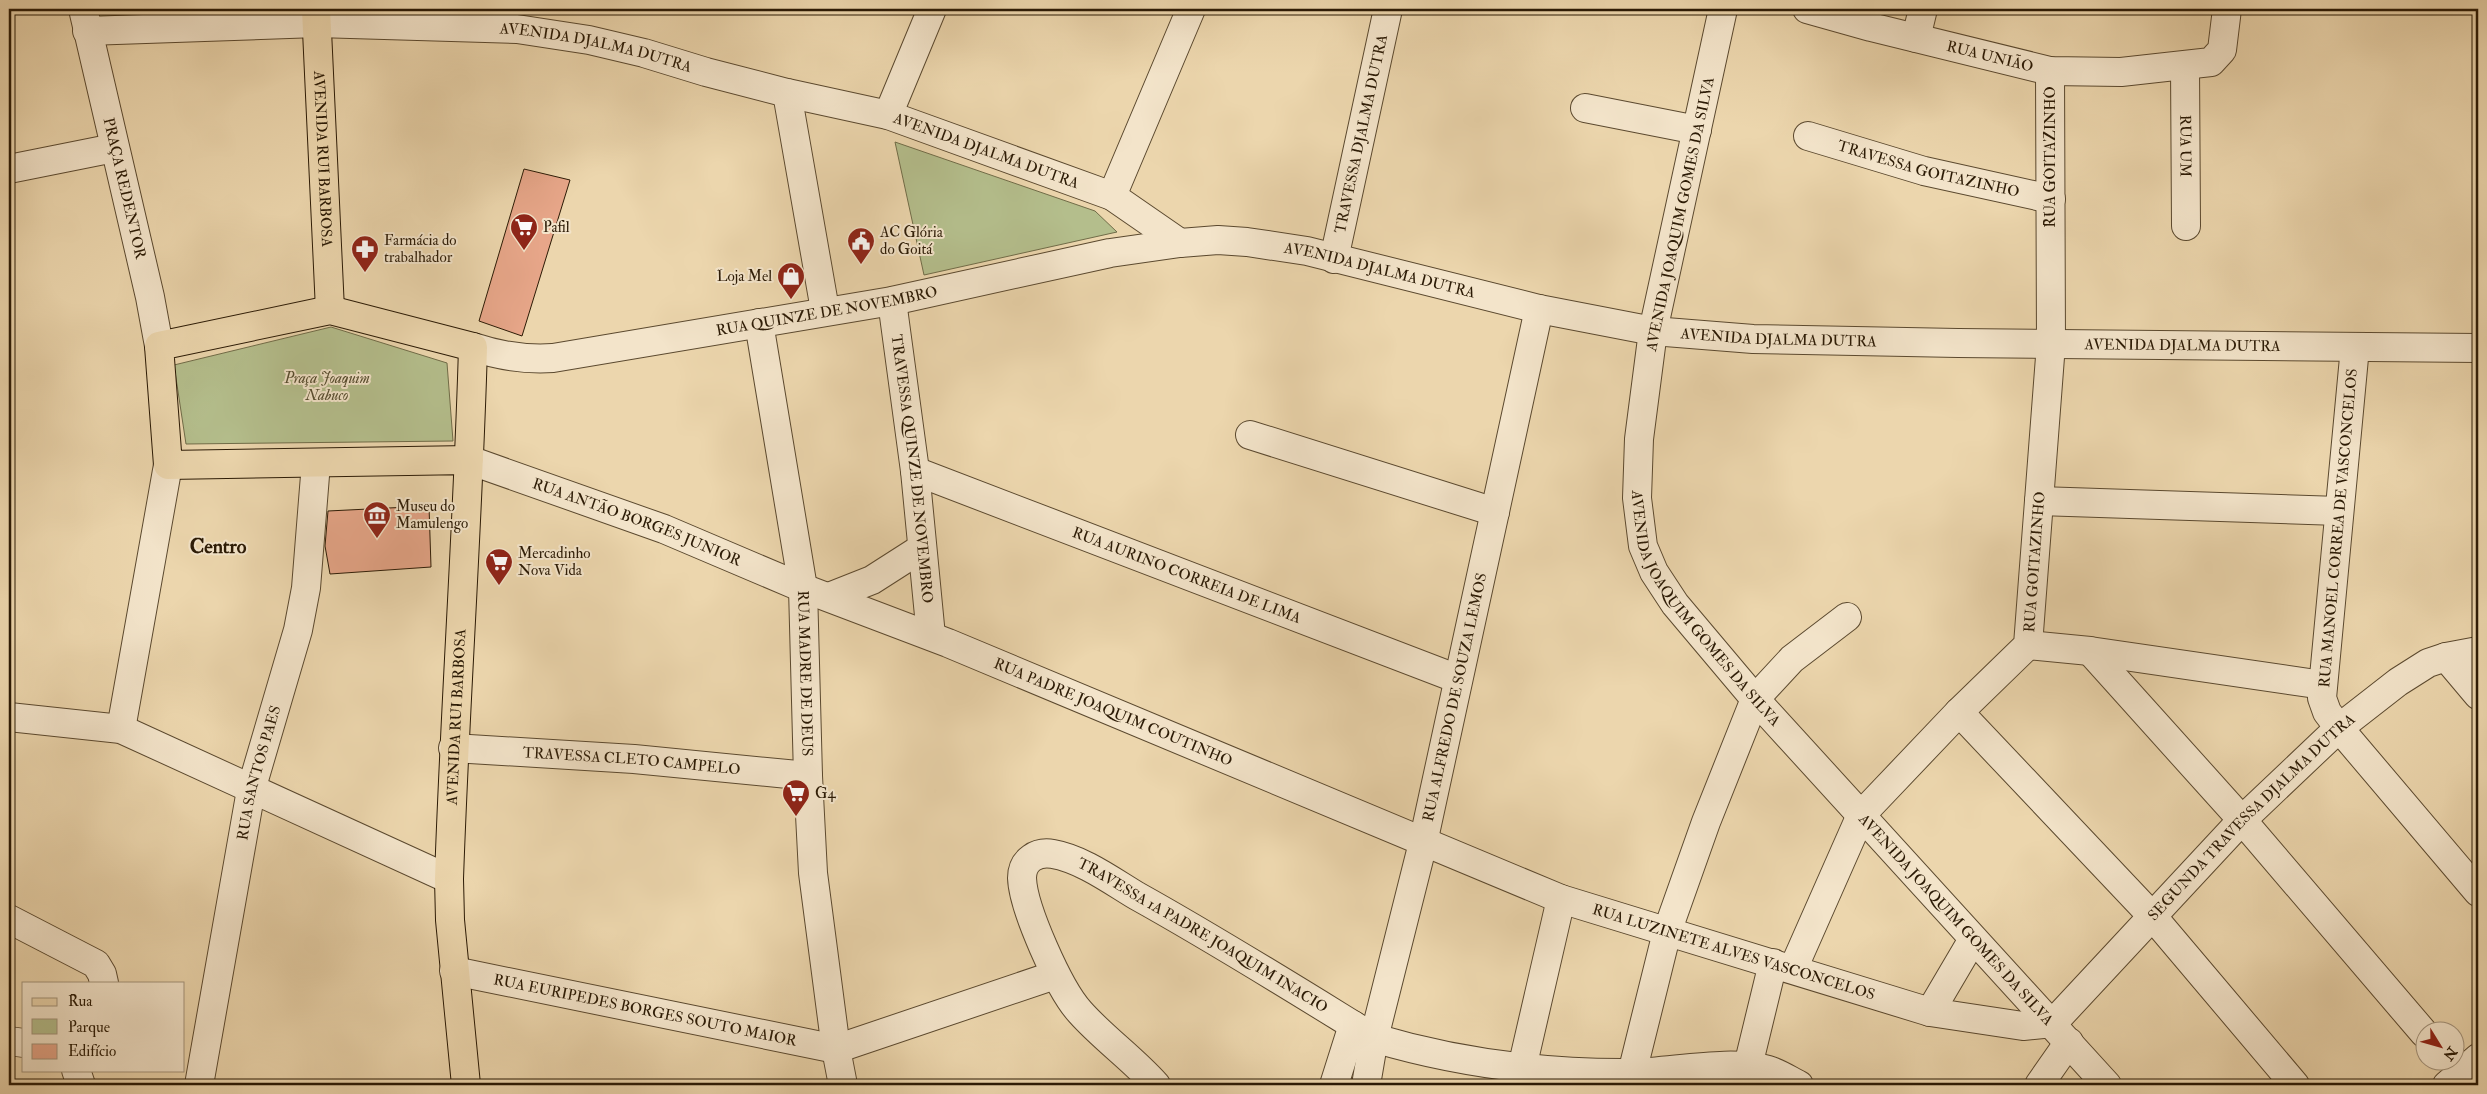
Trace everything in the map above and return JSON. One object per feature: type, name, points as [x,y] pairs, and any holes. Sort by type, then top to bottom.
[{"type":"main road","name":"AVENIDA RUI BARBOSA","points":[[316,16],[330,310]]},
{"type":"main road","points":[[469,460],[168,465],[159,346],[330,310],[473,347]]},
{"type":"main road","name":"AVENIDA RUI BARBOSA","points":[[466,1085],[454,971],[449,879],[453,748],[469,460],[473,347]]},
{"type":"street","points":[[888,114],[932,9]]},
{"type":"street","points":[[1112,196],[1191,9]]},
{"type":"street","name":"TRAVESSA DJALMA DUTRA","points":[[1334,259],[1388,9]]},
{"type":"street","name":"AVENIDA JOAQUIM GOMES DA SILVA","points":[[1723,9],[1653,331],[1640,439],[1637,498],[1643,546],[1654,572],[1675,604],[1755,699],[2107,1085]]},
{"type":"street","name":"RUA UNIÃO","points":[[1807,9],[2050,71],[2111,72],[2196,65]]},
{"type":"street","points":[[1916,38],[1923,9]]},
{"type":"street","points":[[2196,65],[2215,60],[2222,50],[2226,9]]},
{"type":"street","name":"AVENIDA DJALMA DUTRA","points":[[316,16],[517,29],[588,40],[644,53],[706,72],[787,93],[888,114],[1112,196],[1180,243],[1218,240],[1264,243],[1307,251],[1539,309],[1653,331],[1753,339],[2478,348]]},
{"type":"street","name":"PRAÇA REDENTOR","points":[[159,346],[137,240],[85,20],[316,16]]},
{"type":"street","name":"RUA UM","points":[[2186,226],[2196,65]]},
{"type":"street","name":"RUA GOITAZINHO","points":[[1748,1066],[1783,966],[1861,815],[1959,712],[2028,645],[2051,344],[2050,71]]},
{"type":"street","points":[[787,93],[825,310]]},
{"type":"street","points":[[1584,108],[1697,130]]},
{"type":"street","name":"TRAVESSA GOITAZINHO","points":[[1808,136],[1924,171],[2050,200]]},
{"type":"street","points":[[9,169],[114,148]]},
{"type":"street","name":"RUA QUINZE DE NOVEMBRO","points":[[473,347],[498,356],[527,360],[544,359],[825,310],[892,301],[1110,253],[1180,243]]},
{"type":"street","name":"TRAVESSA QUINZE DE NOVEMBRO","points":[[892,301],[915,471],[931,636]]},
{"type":"street","name":"RUA ALFREDO DE SOUZA LEMOS","points":[[1366,1085],[1364,1032],[1423,843],[1539,309]]},
{"type":"street","name":"RUA MADRE DE DEUS","points":[[759,323],[803,588],[808,776],[813,873],[836,1049],[843,1085]]},
{"type":"street","name":"RUA MANOEL CORREA DE VASCONCELOS","points":[[2355,347],[2322,698],[2327,712],[2339,728],[2478,892]]},
{"type":"street","points":[[1250,435],[1495,512]]},
{"type":"street","name":"RUA ANTÃO BORGES JUNIOR","points":[[469,460],[664,529],[803,588]]},
{"type":"street","name":"RUA SANTOS PAES","points":[[199,1085],[251,790],[298,630],[306,588],[316,463]]},
{"type":"street","points":[[121,729],[168,465]]},
{"type":"street","name":"RUA AURINO CORREIA DE LIMA","points":[[915,471],[1458,680]]},
{"type":"street","points":[[2039,501],[2339,511]]},
{"type":"street","points":[[829,597],[892,570],[922,548]]},
{"type":"street","name":"RUA PADRE JOAQUIM COUTINHO","points":[[803,588],[931,636],[1423,843]]},
{"type":"street","points":[[1632,1073],[1667,932],[1706,822],[1755,699],[1792,659],[1847,617]]},
{"type":"street","points":[[2028,645],[2090,651],[2323,685]]},
{"type":"street","points":[[2090,651],[2242,820],[2415,1022]]},
{"type":"street","name":"SEGUNDA TRAVESSA DJALMA DUTRA","points":[[2039,1085],[2061,1033],[2153,917],[2242,820],[2306,757],[2339,728],[2398,682],[2428,663],[2446,657],[2478,651]]},
{"type":"street","points":[[2446,657],[2478,695]]},
{"type":"street","points":[[1959,712],[2153,917],[2295,1085]]},
{"type":"street","points":[[9,717],[121,729],[449,879]]},
{"type":"street","name":"TRAVESSA CLETO CAMPELO","points":[[453,748],[634,759],[808,776]]},
{"type":"street","name":"RUA LUZINETE ALVES VASCONCELOS","points":[[1423,843],[1562,899],[1930,1012],[2061,1033]]},
{"type":"street","name":"TRAVESSA 1A PADRE JOAQUIM INACIO","points":[[1055,975],[1026,897],[1022,878],[1026,862],[1033,856],[1041,853],[1054,854],[1092,871],[1191,926],[1364,1032],[1455,1059],[1522,1068],[1632,1073],[1748,1066],[1770,1071],[1799,1085]]},
{"type":"street","points":[[1522,1068],[1562,899]]},
{"type":"street","points":[[9,919],[96,964],[102,974],[104,982]]},
{"type":"street","points":[[1930,1012],[1972,939]]},
{"type":"street","name":"RUA EURIPEDES BORGES SOUTO MAIOR","points":[[454,971],[836,1049]]},
{"type":"street","points":[[836,1049],[1055,975],[1080,1012],[1156,1085]]},
{"type":"street","points":[[1334,1085],[1364,1032]]},
{"type":"street","points":[[9,1041],[22,1043]]},
{"type":"street","points":[[77,1072],[81,1085]]},
{"type":"green space","points":[[97,9],[300,9],[300,16],[98,18]]},
{"type":"green space","points":[[895,142],[1095,211],[1117,232],[924,275]]},
{"type":"green space","name":"Praça Joaquim Nabuco","points":[[331,327],[447,363],[453,441],[186,444],[174,365]]},
{"type":"building","name":"Pafil","points":[[524,169],[570,180],[522,336],[479,321]]},
{"type":"building","name":"Museu do Mamulengo","points":[[429,506],[431,567],[330,574],[325,546],[328,511]]},
{"type":"place","name":"Pafil","points":[[524,251]]},
{"type":"place","name":"AC Glória do Goitá","points":[[861,265]]},
{"type":"place","name":"Farmácia do trabalhador","points":[[365,273]]},
{"type":"place","name":"Loja Mel","points":[[791,300]]},
{"type":"place","name":"Museu do Mamulengo","points":[[377,539]]},
{"type":"place","name":"Mercadinho Nova Vida","points":[[499,586]]},
{"type":"place","name":"G4","points":[[796,817]]},
{"type":"district","name":"Centro","points":[[218,546]]}]
